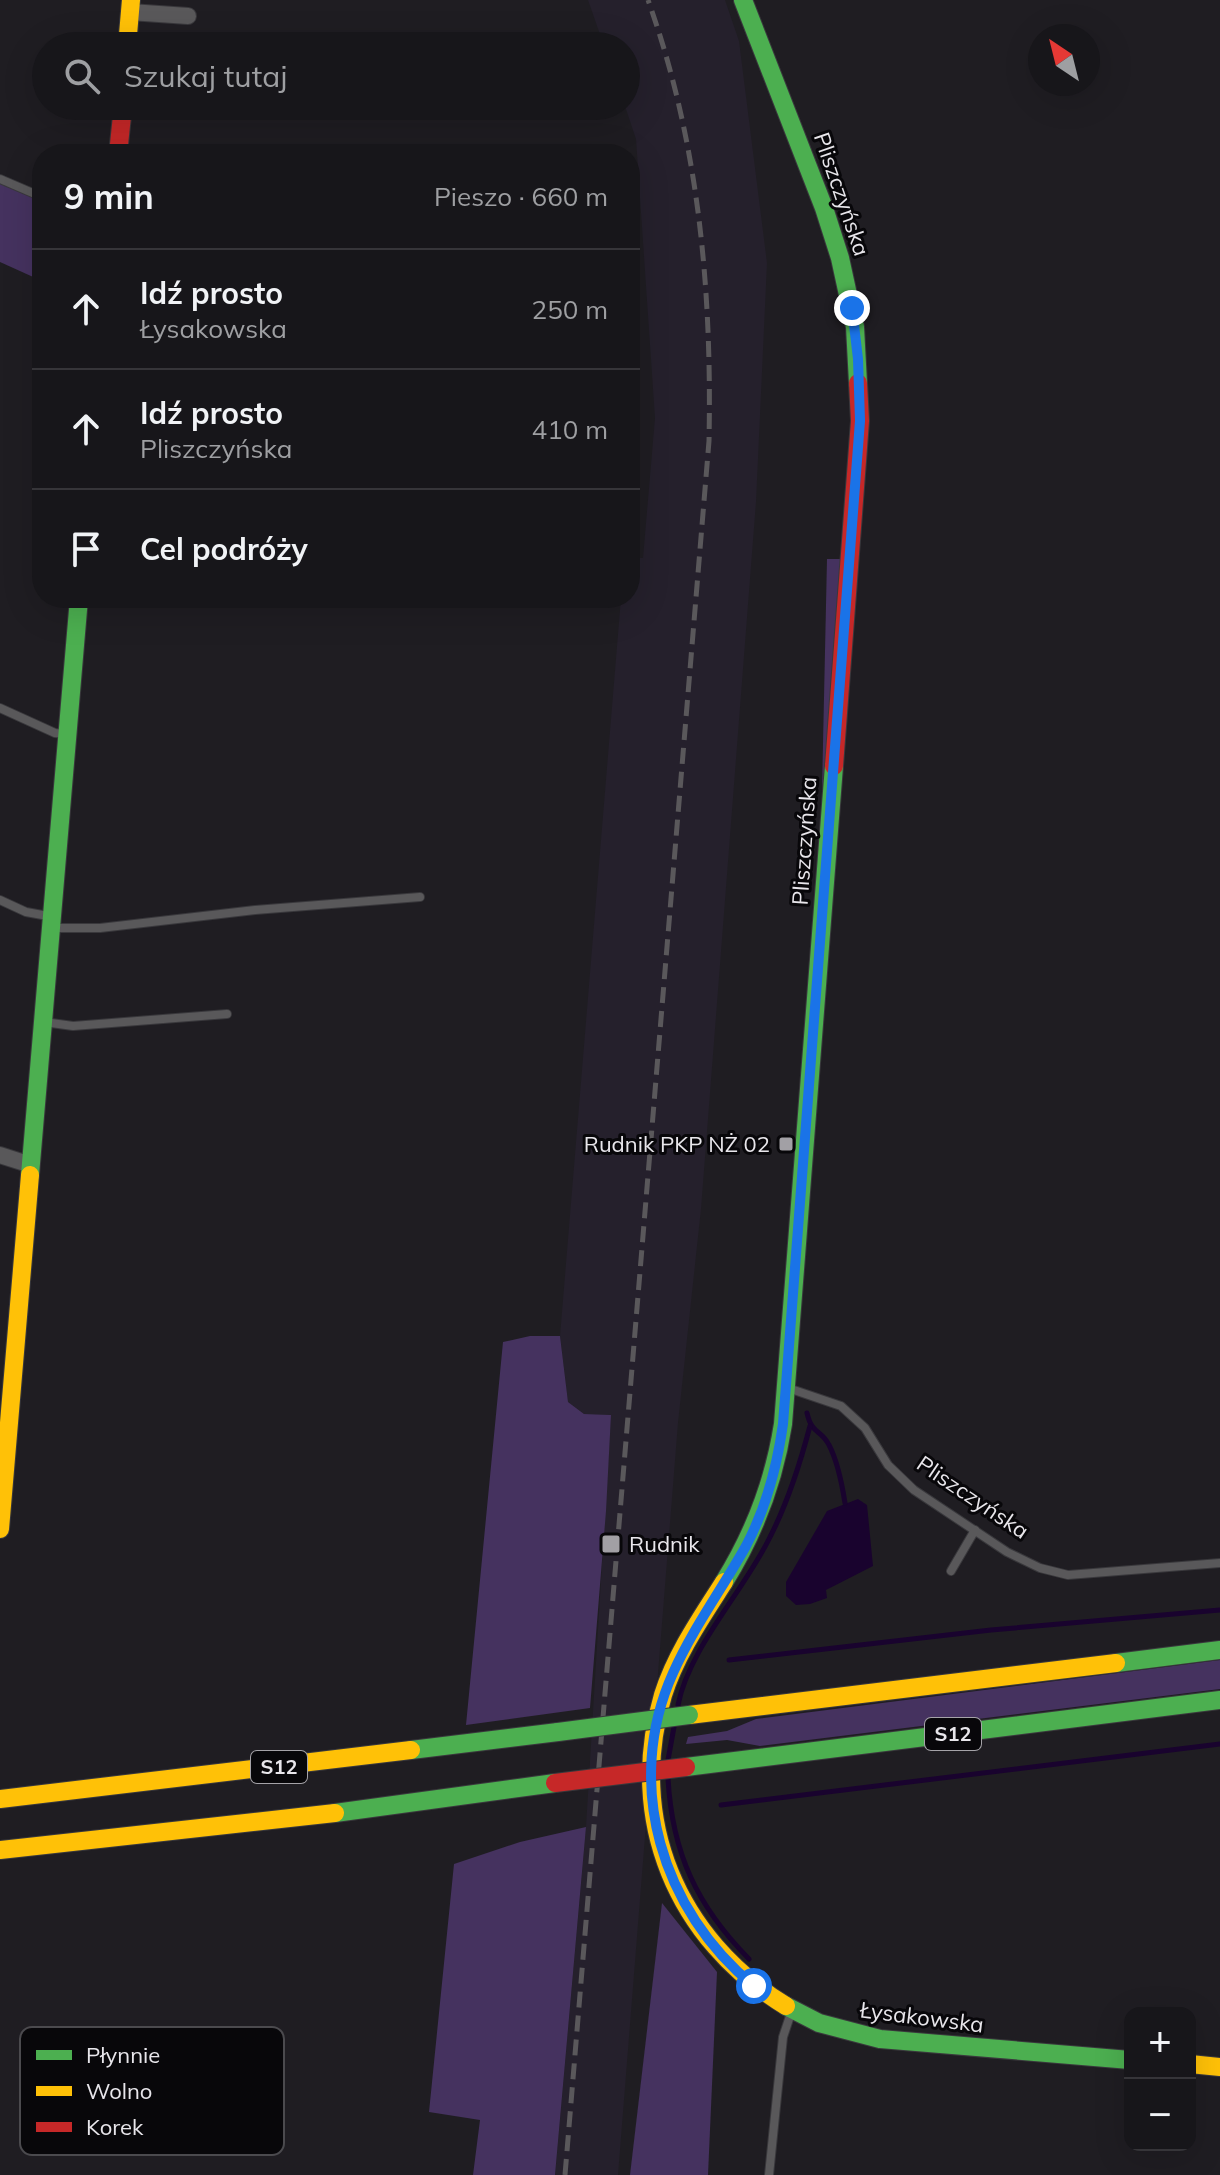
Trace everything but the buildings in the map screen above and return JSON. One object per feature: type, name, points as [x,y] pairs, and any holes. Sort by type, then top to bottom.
[{"type":"main road","name":"Pliszczyńska","points":[[743,0],[824,208],[840,258],[855,327],[860,390],[851,567],[828,827],[788,1388]]},
{"type":"main road","points":[[128,32],[130,6]]},
{"type":"main road","points":[[119,144],[122,120]]},
{"type":"main road","points":[[0,1529],[8,1345],[31,1165],[78,608]]},
{"type":"main road","name":"Łysakowska","points":[[788,1388],[778,1460],[762,1511],[746,1546],[683,1650],[665,1691],[654,1741],[653,1800],[664,1861],[691,1916],[715,1949],[742,1976],[792,2010],[839,2030],[898,2042],[1124,2060]]},
{"type":"main road","name":"S12","points":[[0,1799],[120,1787],[1220,1650]]},
{"type":"main road","name":"S12","points":[[0,1850],[309,1816],[1220,1700]]},
{"type":"main road","points":[[1196,2065],[1220,2067]]},
{"type":"street","points":[[130,6],[188,16]]},
{"type":"street","points":[[0,1155],[31,1165]]},
{"type":"lane","points":[[0,179],[32,193]]},
{"type":"lane","points":[[0,708],[55,733],[67,734]]},
{"type":"lane","points":[[0,900],[50,922],[100,928],[255,910],[420,897]]},
{"type":"lane","points":[[42,1021],[73,1026],[227,1014]]},
{"type":"lane","name":"Pliszczyńska","points":[[788,1388],[832,1401],[852,1415],[865,1428],[888,1465],[901,1479],[1007,1552],[1040,1568],[1068,1575],[1220,1563]]},
{"type":"lane","points":[[951,1571],[975,1530]]},
{"type":"lane","points":[[769,2175],[783,2037],[792,2010]]},
{"type":"shaded area","points":[[588,0],[725,0],[739,41],[767,263],[756,502],[701,1209],[678,1423],[618,2175],[555,2175],[586,1827],[611,1415],[584,1414],[568,1402],[560,1336],[620,608],[640,608],[640,558],[643,558],[655,418],[640,198],[640,144],[636,144],[630,120],[640,120],[640,32],[599,32]]},
{"type":"shaded area","points":[[0,183],[32,197],[32,276],[0,262]]},
{"type":"shaded area","points":[[827,559],[849,559],[822,790]]},
{"type":"shaded area","points":[[530,1336],[560,1336],[568,1402],[584,1414],[611,1415],[590,1708],[466,1725],[503,1342]]},
{"type":"shaded area","points":[[858,1499],[867,1505],[873,1566],[826,1590],[827,1598],[796,1605],[786,1596],[786,1582],[827,1511]]},
{"type":"shaded area","points":[[1220,1660],[1220,1689],[760,1746],[727,1740],[686,1744],[688,1737],[727,1731],[756,1719]]},
{"type":"shaded area","points":[[586,1827],[555,2175],[473,2175],[480,2120],[429,2112],[454,1864],[520,1842]]},
{"type":"shaded area","points":[[662,1903],[717,1972],[708,2175],[630,2175]]},
{"type":"waterway","points":[[807,1413],[811,1425],[826,1440],[832,1452],[845,1503]]},
{"type":"waterway","points":[[678,1705],[693,1662],[759,1557],[776,1524],[793,1483],[810,1426]]},
{"type":"waterway","points":[[729,1660],[991,1630],[1220,1610]]},
{"type":"waterway","points":[[668,1760],[674,1727]]},
{"type":"waterway","points":[[721,1805],[1220,1744]]},
{"type":"waterway","points":[[668,1778],[675,1830],[690,1877],[715,1919],[749,1959]]},
{"type":"railway","points":[[565,2175],[709,441],[708,329],[699,218],[679,108],[648,0]]},
{"type":"traffic: fast","points":[[743,0],[824,208],[840,258],[855,327],[858,383]]},
{"type":"traffic: fast","points":[[30,1175],[78,608]]},
{"type":"traffic: fast","points":[[724,1582],[762,1506],[783,1424],[834,766]]},
{"type":"traffic: fast","points":[[1116,1663],[1220,1650]]},
{"type":"traffic: fast","points":[[686,1767],[1220,1700]]},
{"type":"traffic: fast","points":[[558,1732],[689,1715]]},
{"type":"traffic: fast","points":[[411,1750],[558,1732]]},
{"type":"traffic: fast","points":[[335,1813],[555,1783]]},
{"type":"traffic: fast","points":[[786,2006],[819,2023],[880,2039],[1124,2059]]},
{"type":"traffic: slow","points":[[128,32],[131,0]]},
{"type":"traffic: slow","points":[[0,1529],[30,1175]]},
{"type":"traffic: slow","points":[[724,1582],[682,1651],[663,1695],[653,1742],[651,1787],[657,1831],[670,1872],[689,1911],[716,1947],[748,1979],[786,2006]]},
{"type":"traffic: slow","points":[[689,1715],[1116,1663]]},
{"type":"traffic: slow","points":[[0,1799],[411,1750]]},
{"type":"traffic: slow","points":[[0,1850],[335,1813]]},
{"type":"traffic: slow","points":[[1196,2065],[1220,2067]]},
{"type":"traffic: jam","points":[[119,144],[122,120]]},
{"type":"traffic: jam","points":[[834,766],[860,421],[858,383]]},
{"type":"traffic: jam","points":[[555,1783],[686,1767]]},
{"type":"place","name":"Rudnik PKP NŻ 02","points":[[786,1144]]},
{"type":"place","name":"Rudnik","points":[[611,1544]]},
{"type":"route","points":[[754,1986],[715,1949],[691,1916],[669,1875],[656,1826],[653,1751],[659,1710],[673,1672],[696,1626],[746,1546],[762,1511],[780,1450],[788,1388],[828,827],[850,582],[860,421],[852,308]]}]
